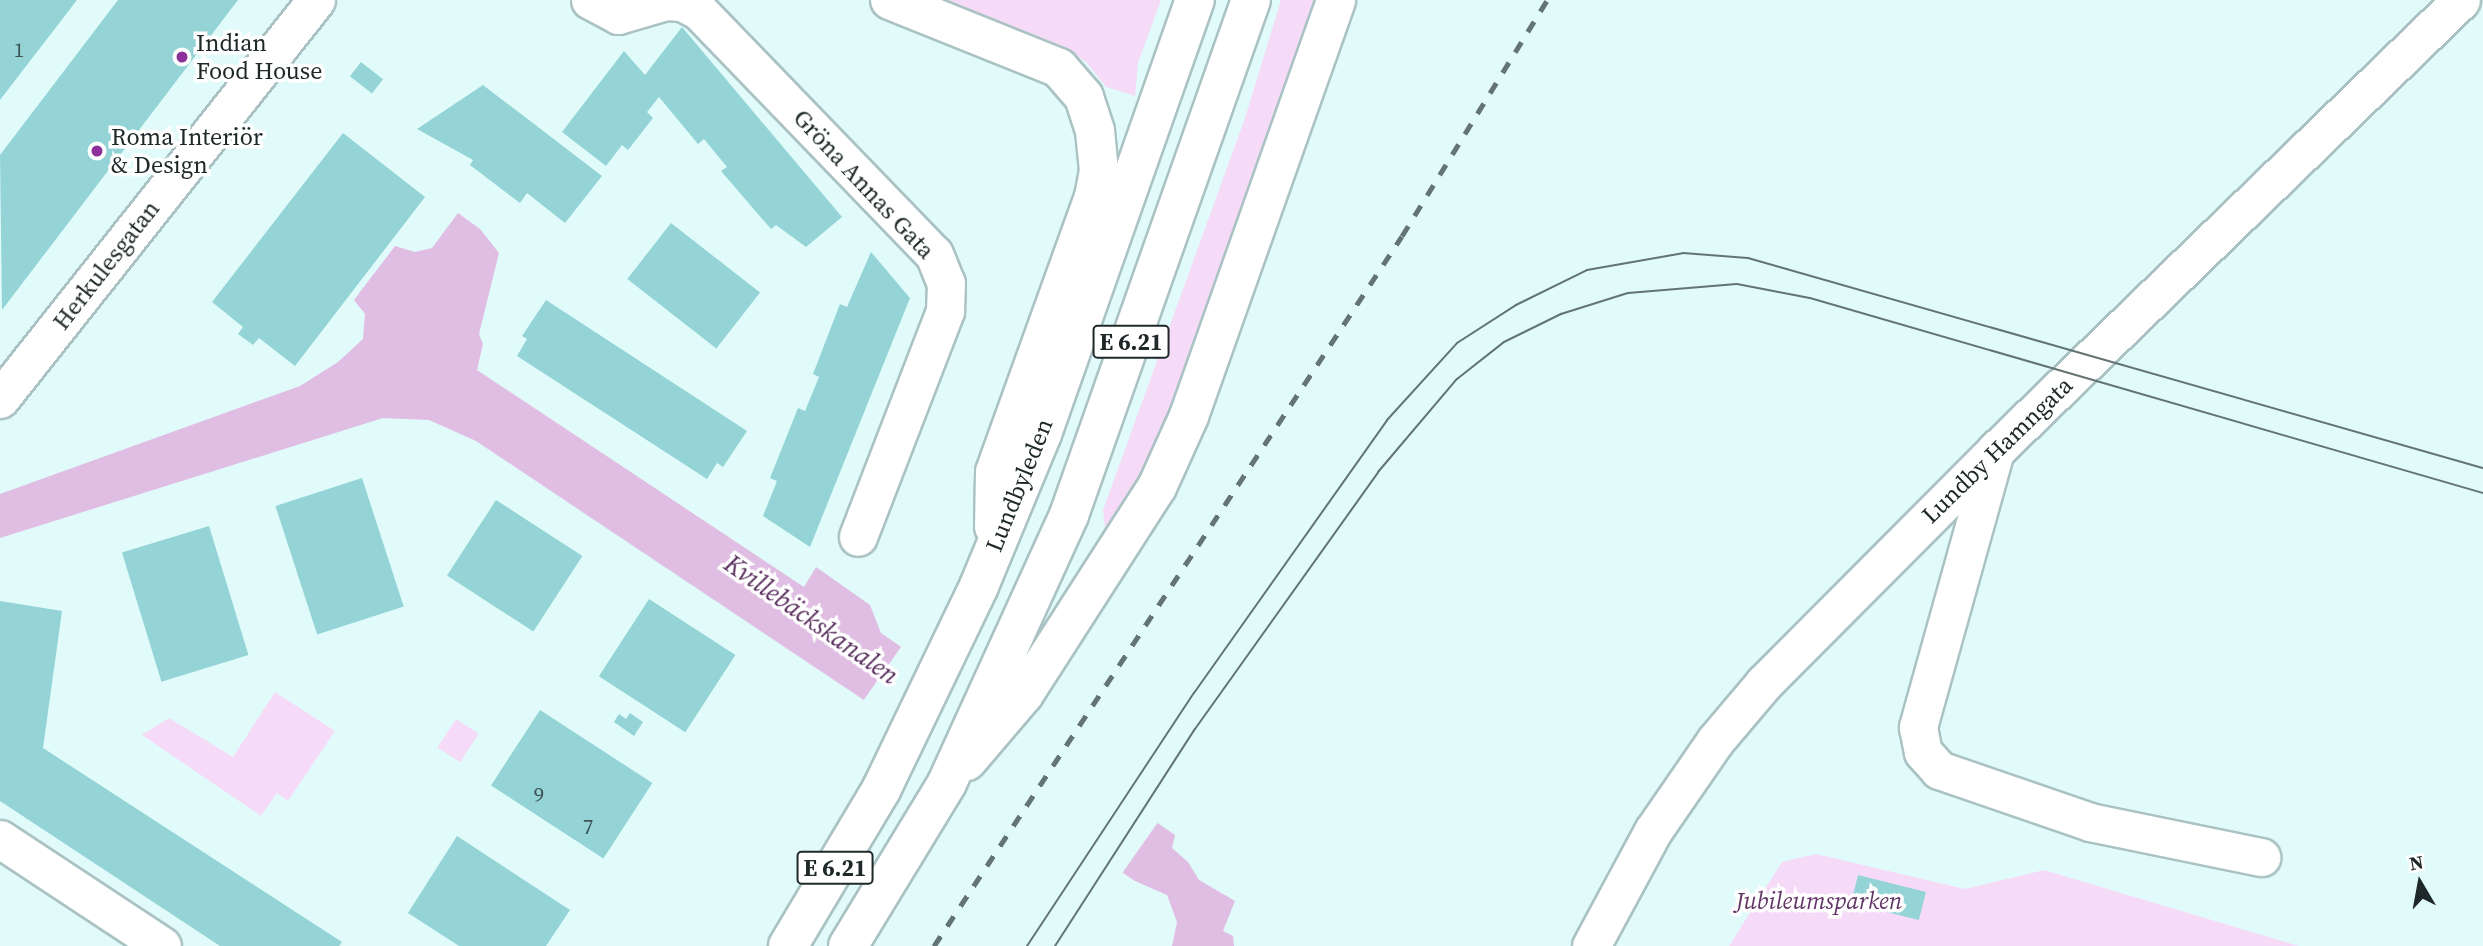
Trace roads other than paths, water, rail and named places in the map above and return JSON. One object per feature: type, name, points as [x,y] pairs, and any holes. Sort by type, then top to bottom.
[{"type":"highway","points":[[890,0],[1050,62],[1084,97],[1095,131],[1099,171],[1094,197],[995,471],[994,547]]},
{"type":"highway","name":"Lundbyleden","points":[[788,946],[881,790],[994,547],[1042,434],[1195,0]]},
{"type":"highway","name":"E 6.21","points":[[848,946],[924,815],[1009,685],[1251,0]]},
{"type":"highway","points":[[1009,685],[1135,525],[1172,455],[1336,0]]},
{"type":"street","name":"Herkulesgatan","points":[[5,382],[316,0]]},
{"type":"street","name":"Gröna Annas Gata","points":[[590,0],[618,15],[666,1],[682,2],[698,10],[934,254],[946,283],[945,311],[858,537]]},
{"type":"street","name":"Lundby Hamngata","points":[[1591,946],[1653,831],[1715,741],[1764,683],[1996,450],[2461,0]]},
{"type":"street","points":[[1996,450],[1918,727],[1923,752],[1939,770],[2090,822],[2261,857]]},
{"type":"street","points":[[0,839],[162,946]]},
{"type":"water","name":"Kvillebäckskanalen","points":[[458,213],[480,229],[499,253],[479,334],[483,344],[477,370],[804,587],[816,567],[870,605],[881,633],[1175,835],[1172,848],[1188,862],[1199,880],[1235,901],[1223,931],[1233,936],[1234,946],[1172,946],[1177,922],[1167,895],[1135,881],[476,441],[429,420],[383,418],[0,538],[0,494],[300,386],[338,362],[363,339],[365,314],[354,300],[395,246],[415,252],[432,248]]},
{"type":"tram line","points":[[1027,946],[1194,693],[1387,420],[1457,343],[1516,305],[1587,270],[1683,253],[1748,258],[2483,468]]},
{"type":"tram line","points":[[1055,946],[1195,729],[1378,472],[1457,379],[1504,342],[1561,314],[1628,293],[1737,284],[1810,298],[2483,493]]},
{"type":"railway","points":[[934,946],[1402,236],[1547,0]]},
{"type":"place","name":"Indian Food House","points":[[182,57]]},
{"type":"place","name":"Roma Interiör & Design","points":[[97,151]]},
{"type":"park label","name":"Jubileumsparken","points":[[1819,901]]}]
